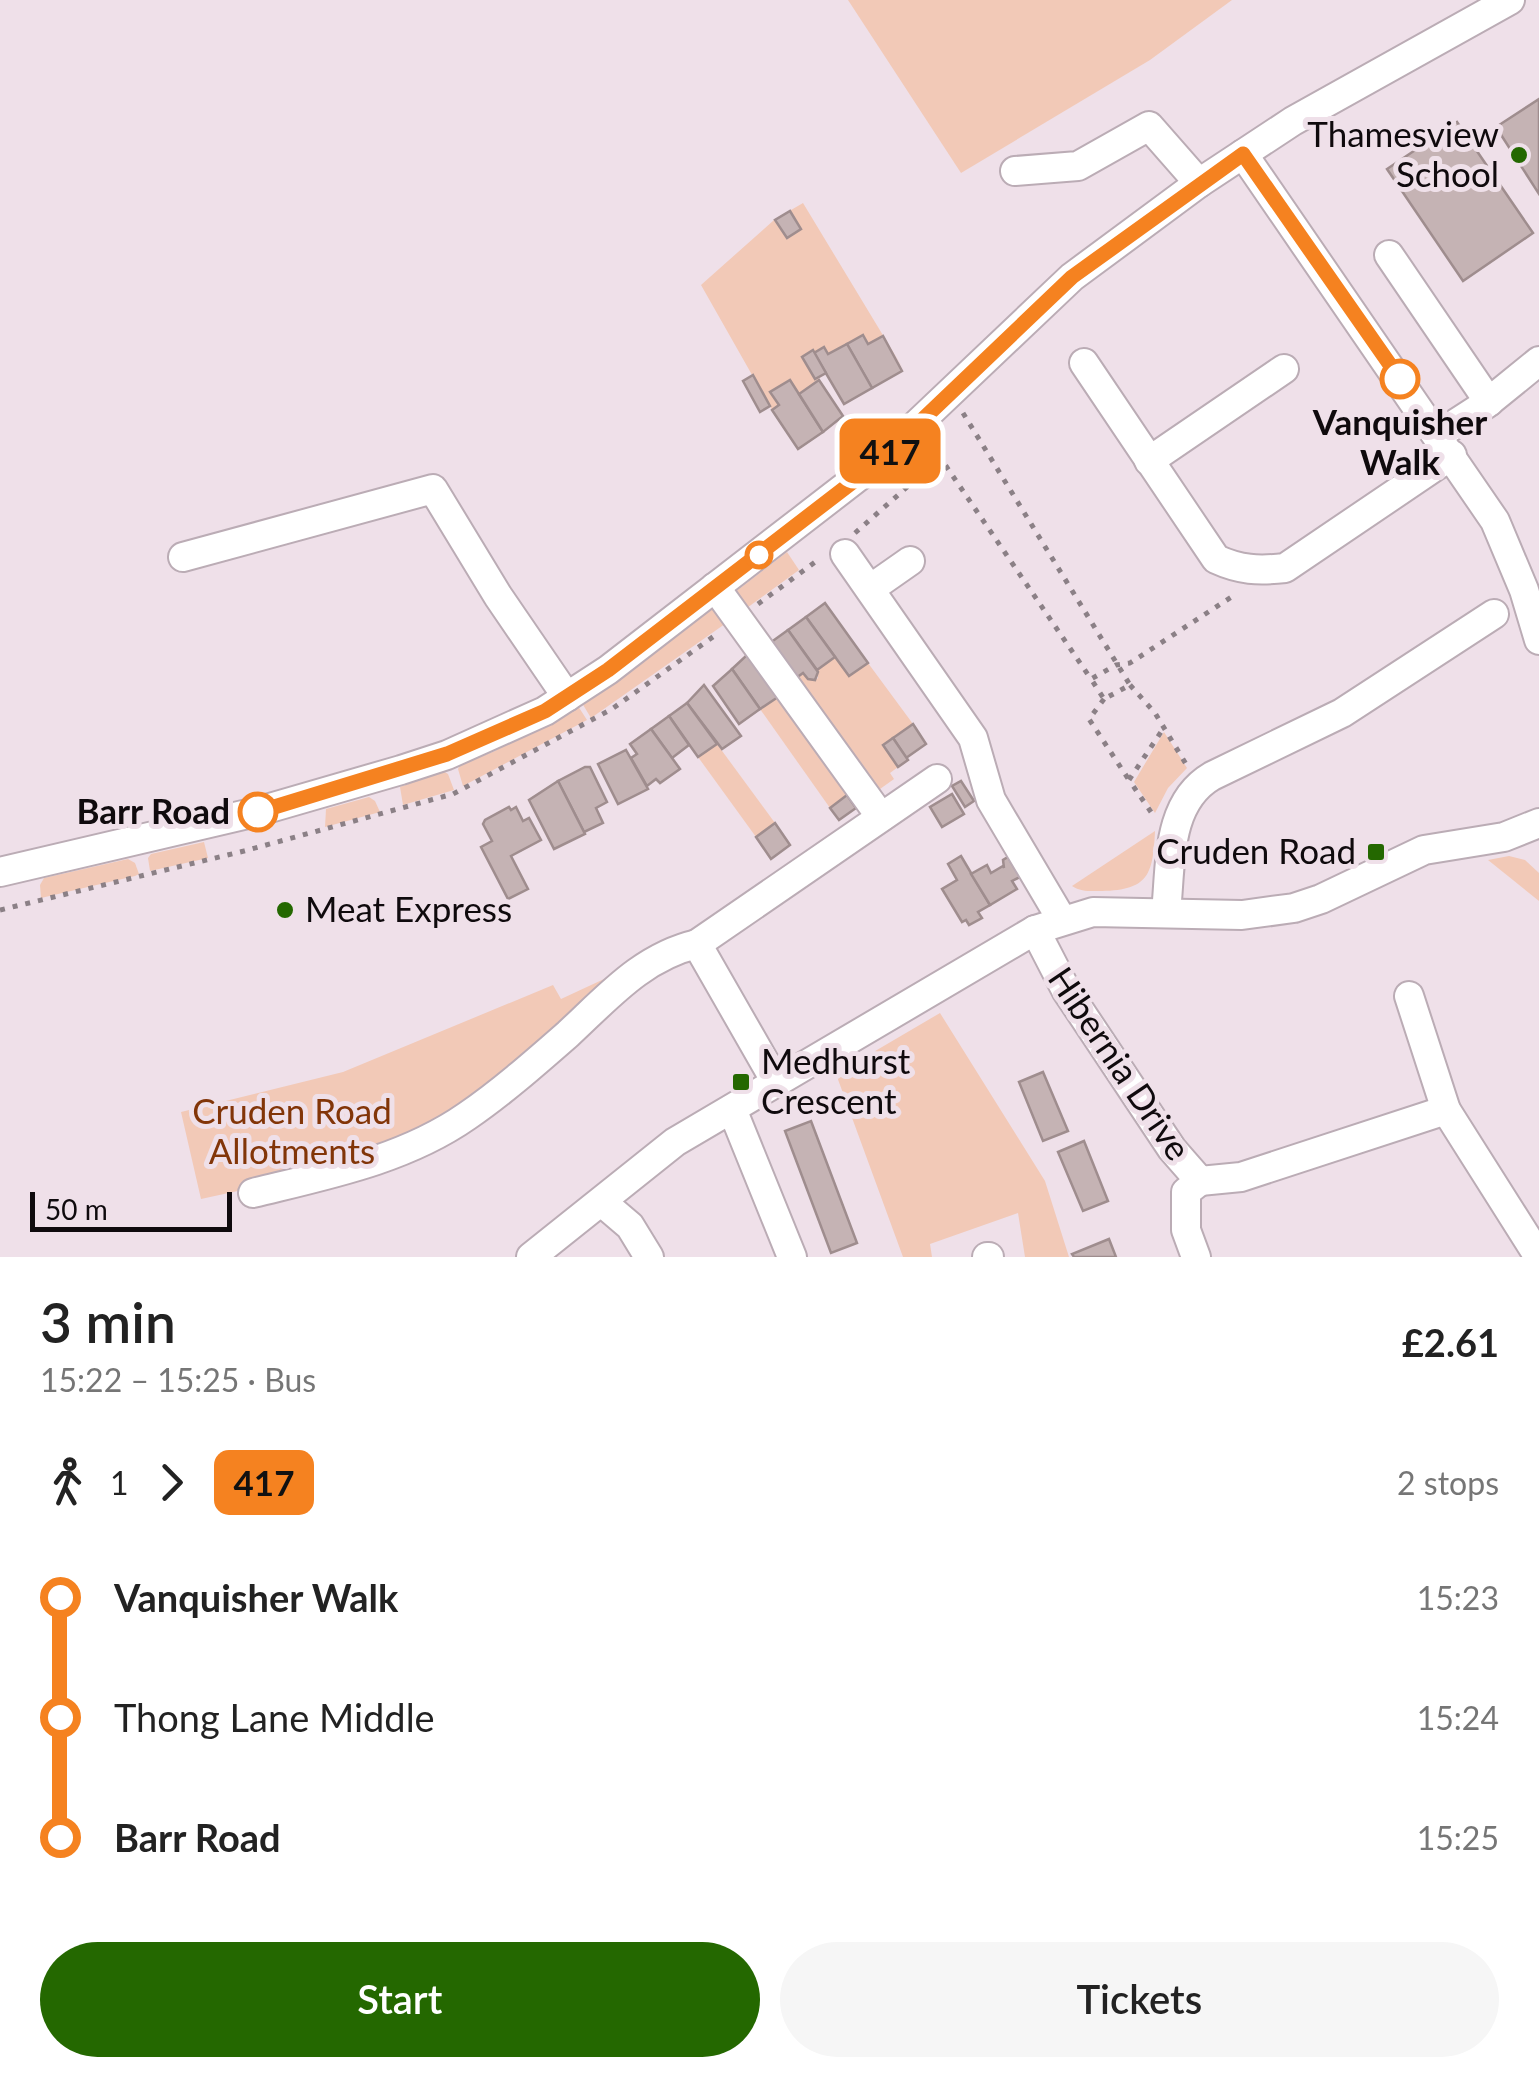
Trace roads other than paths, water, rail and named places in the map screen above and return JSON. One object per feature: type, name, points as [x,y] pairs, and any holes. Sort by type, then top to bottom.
[{"type":"street","points":[[0,872],[256,812],[401,770],[501,732],[567,696],[608,670],[818,510],[918,425],[1072,277],[1243,154],[1510,0]]},
{"type":"street","points":[[1015,171],[1078,166],[1150,126],[1199,184]]},
{"type":"street","points":[[1243,154],[1496,521],[1531,585],[1539,640]]},
{"type":"street","points":[[1389,255],[1488,402]]},
{"type":"street","points":[[1084,363],[1216,558],[1238,569],[1273,569],[1285,568],[1445,445],[1488,402],[1539,361]]},
{"type":"street","points":[[1148,460],[1284,369]]},
{"type":"street","points":[[183,557],[433,489],[498,596],[567,696]]},
{"type":"street","points":[[845,554],[974,738],[991,800],[1062,920]]},
{"type":"street","points":[[870,588],[910,561]]},
{"type":"street","points":[[715,587],[881,818]]},
{"type":"street","points":[[1166,912],[1176,823],[1184,802],[1199,784],[1342,713],[1494,614]]},
{"type":"street","points":[[252,1194],[419,1146],[468,1116],[640,969],[670,950],[697,944],[937,779]]},
{"type":"street","points":[[532,1257],[675,1142],[1035,930],[1092,912],[1242,915],[1294,908],[1424,850],[1504,837],[1539,823]]},
{"type":"street","name":"Hibernia Drive","points":[[1035,930],[1077,1006],[1172,1150],[1200,1180],[1241,1177],[1446,1110]]},
{"type":"street","points":[[697,944],[776,1082]]},
{"type":"street","points":[[1408,996],[1446,1110],[1539,1257]]},
{"type":"street","points":[[732,1109],[792,1257]]},
{"type":"street","points":[[1196,1257],[1186,1230],[1186,1192],[1200,1180]]},
{"type":"street","points":[[603,1203],[630,1226],[649,1257]]},
{"type":"place","name":"Thamesview School","points":[[1519,155]]},
{"type":"place","name":"Vanquisher Walk","points":[[1400,379]]},
{"type":"place","name":"Barr Road","points":[[258,812]]},
{"type":"place","name":"Cruden Road","points":[[1376,852]]},
{"type":"place","name":"Meat Express","points":[[285,910]]},
{"type":"place","name":"Medhurst Crescent","points":[[741,1082]]},
{"type":"park label","name":"Cruden Road Allotments","points":[[292,1132]]}]
